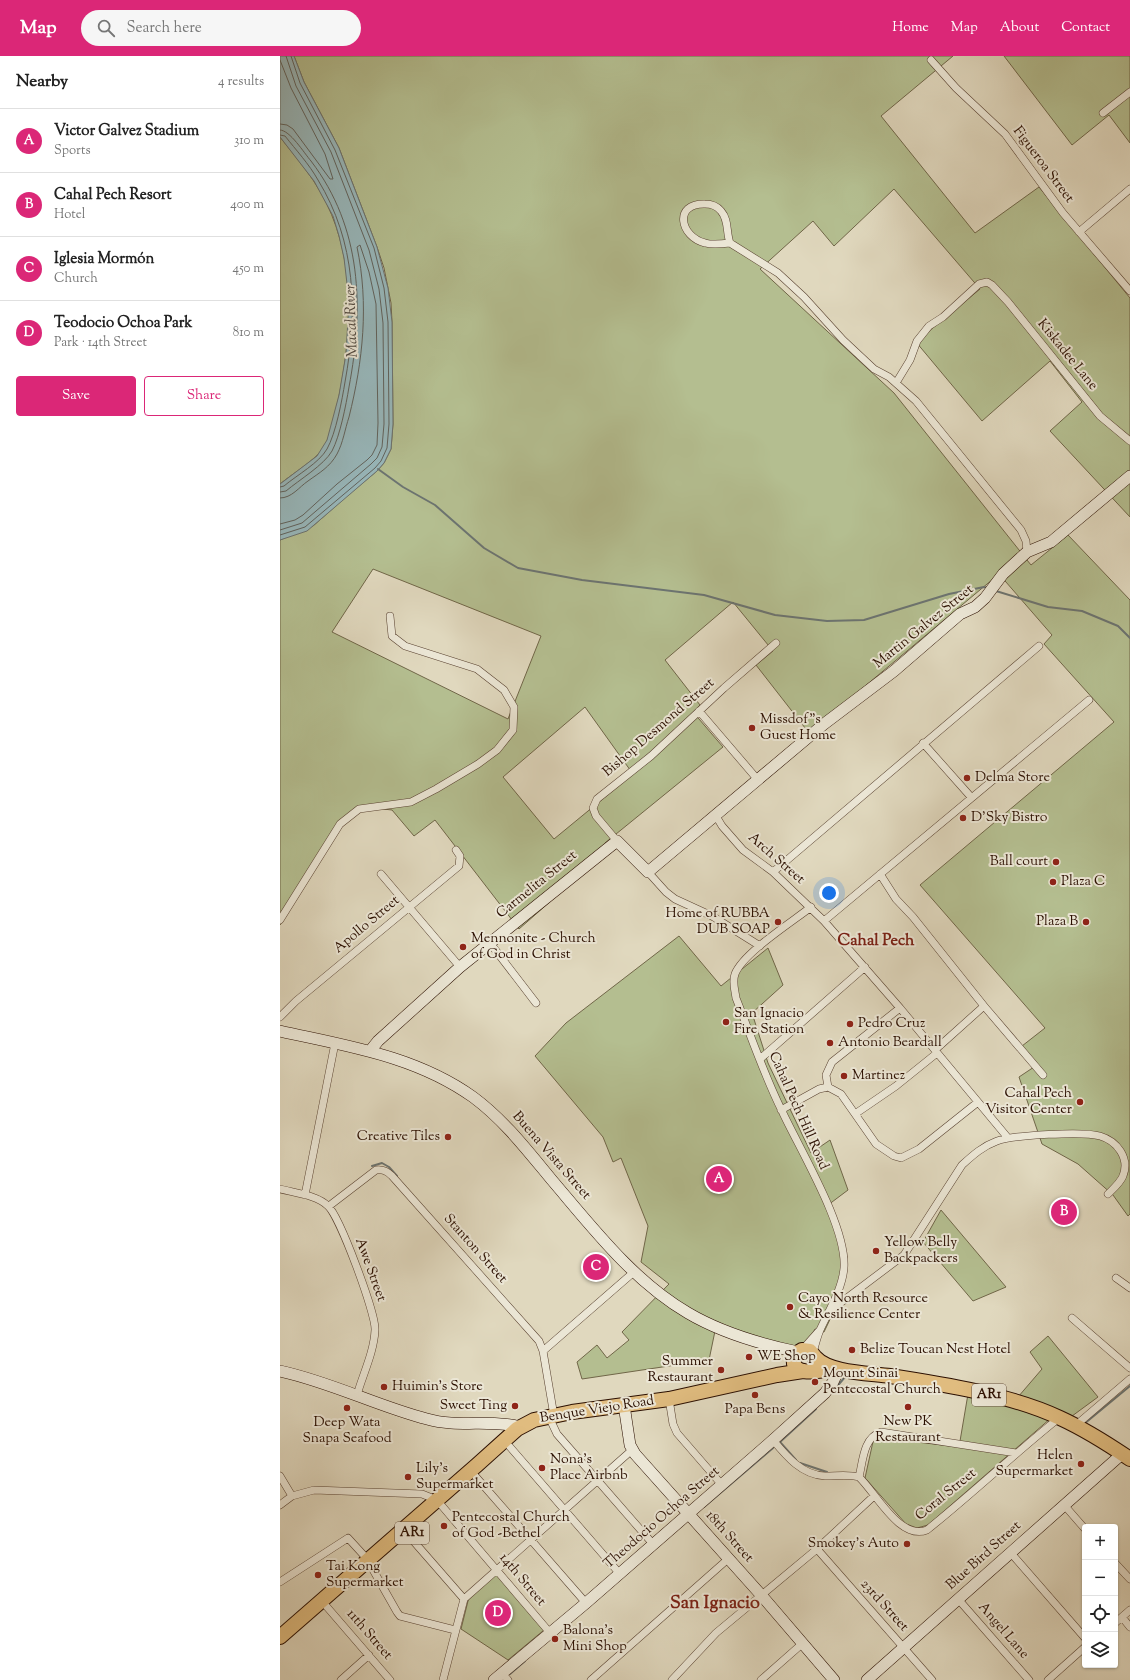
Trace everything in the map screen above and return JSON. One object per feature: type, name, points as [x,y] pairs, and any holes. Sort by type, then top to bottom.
[{"type":"highway","name":"AR1","points":[[803,1359],[837,1369],[913,1380],[978,1393],[1021,1404],[1059,1418],[1075,1426],[1126,1457]]},
{"type":"highway","name":"Benque Viejo Road","points":[[520,1427],[534,1420],[670,1399],[777,1375],[803,1359]]},
{"type":"highway","name":"AR1","points":[[280,1648],[327,1607],[370,1564],[409,1536],[440,1503],[476,1477],[526,1432],[549,1417]]},
{"type":"highway","name":"AR1","points":[[280,1637],[370,1564],[440,1503],[520,1427]]},
{"type":"street","name":"Figueroa Street","points":[[931,60],[956,88],[1004,134],[1025,160],[1044,189],[1079,232],[1127,283],[1130,291]]},
{"type":"street","points":[[1103,113],[1130,92]]},
{"type":"street","points":[[1079,232],[1130,189]]},
{"type":"street","points":[[730,243],[726,219],[721,210],[711,204],[700,204],[690,207],[683,215],[682,222],[685,229],[693,238],[705,244],[730,243],[778,273],[804,297],[843,340],[874,369],[889,377],[916,401],[1021,530],[1026,541],[1027,552]]},
{"type":"street","name":"Kiskadee Lane","points":[[896,383],[910,360],[917,341],[929,326],[943,316],[969,291],[979,284],[987,282],[992,285],[1008,302],[1100,416],[1130,441]]},
{"type":"street","name":"Martin Galvez Street","points":[[648,872],[824,724],[894,671],[960,614],[975,607],[985,598],[1003,574],[1027,552],[1051,542],[1130,476]]},
{"type":"street","points":[[280,920],[340,824],[359,809],[410,802],[436,788],[478,764],[497,750],[513,730],[514,707],[504,690],[477,669],[405,646],[392,636],[390,616]]},
{"type":"street","name":"Bishop Desmond Street","points":[[617,841],[596,816],[593,808],[597,798],[651,756],[776,643]]},
{"type":"street","points":[[773,872],[1039,646]]},
{"type":"street","points":[[824,920],[1089,700]]},
{"type":"street","points":[[699,711],[758,780]]},
{"type":"street","points":[[923,744],[971,797]]},
{"type":"street","name":"Arch Street","points":[[716,816],[722,826],[743,850],[773,872],[824,920],[900,1008],[1008,1138]]},
{"type":"street","points":[[617,841],[666,892],[675,899],[712,916],[760,946]]},
{"type":"street","name":"Carmelita Street","points":[[370,1051],[378,1041],[460,967],[617,841]]},
{"type":"street","name":"Apollo Street","points":[[280,1017],[296,1001],[459,866],[460,856],[456,850]]},
{"type":"street","points":[[381,874],[460,967]]},
{"type":"street","points":[[880,874],[896,899],[913,916],[984,1006],[1043,1075]]},
{"type":"street","name":"Cahal Pech Hill Road","points":[[803,1359],[820,1331],[837,1295],[844,1268],[844,1256],[840,1236],[826,1202],[781,1110],[736,998],[734,985],[735,974],[740,966],[760,946],[811,907]]},
{"type":"street","points":[[490,943],[536,1003]]},
{"type":"street","points":[[760,1059],[865,967]]},
{"type":"street","points":[[855,1114],[896,1086],[936,1052],[984,1006]]},
{"type":"street","points":[[828,1087],[826,1075],[832,1062],[900,1008]]},
{"type":"street","name":"Buena Vista Street","points":[[280,1031],[370,1051],[401,1060],[460,1088],[494,1115],[517,1138],[597,1232],[635,1271],[666,1298],[689,1314],[726,1332],[774,1347],[803,1359]]},
{"type":"street","points":[[305,1196],[335,1043]]},
{"type":"street","points":[[781,1110],[820,1088],[828,1087],[841,1094],[876,1144],[894,1156],[901,1158],[908,1156],[919,1149],[978,1102]]},
{"type":"street","points":[[831,1310],[904,1255],[962,1165],[984,1147],[1008,1138],[1086,1134],[1099,1135],[1108,1138],[1115,1143],[1120,1150],[1124,1158],[1125,1167],[1123,1176],[1108,1194]]},
{"type":"street","name":"Stanton Street","points":[[329,1206],[371,1173],[381,1170],[387,1172],[539,1341],[543,1351],[549,1417],[558,1434],[653,1544]]},
{"type":"street","points":[[280,1190],[321,1201],[329,1206]]},
{"type":"street","name":"Awe Street","points":[[329,1206],[339,1223],[368,1300],[375,1329],[372,1346],[357,1395]]},
{"type":"street","points":[[543,1351],[635,1271]]},
{"type":"street","points":[[1116,1278],[1130,1288]]},
{"type":"street","points":[[1072,1318],[1130,1368]]},
{"type":"street","name":"Cahal Pech Hill Road","points":[[803,1359],[820,1331]]},
{"type":"street","name":"Theodocio Ochoa Street","points":[[502,1678],[653,1544],[722,1486],[825,1393],[833,1382],[837,1369]]},
{"type":"street","name":"Benque Viejo Road","points":[[280,1371],[305,1377],[397,1410],[444,1423],[501,1423],[520,1427]]},
{"type":"street","points":[[1075,1426],[1130,1379]]},
{"type":"street","points":[[670,1399],[673,1424],[677,1433],[722,1486]]},
{"type":"street","points":[[444,1680],[455,1630],[464,1599],[632,1450],[624,1405]]},
{"type":"street","name":"Coral Street","points":[[1016,1453],[881,1432],[870,1438],[859,1477],[874,1496],[904,1527],[916,1533],[921,1532],[927,1530],[957,1506],[1016,1453],[1059,1418]]},
{"type":"street","points":[[773,1440],[791,1461],[804,1470],[824,1476],[859,1477]]},
{"type":"street","points":[[510,1447],[620,1574]]},
{"type":"street","name":"18th Street","points":[[632,1450],[762,1596],[834,1680]]},
{"type":"street","name":"Blue Bird Street","points":[[867,1680],[1010,1552],[1126,1457]]},
{"type":"street","points":[[280,1476],[292,1496]]},
{"type":"street","points":[[476,1477],[586,1603]]},
{"type":"street","points":[[280,1505],[292,1496],[306,1491],[336,1490],[422,1494],[440,1503]]},
{"type":"street","points":[[672,1680],[705,1643],[817,1549],[874,1496]]},
{"type":"street","name":"14th Street","points":[[440,1503],[551,1634]]},
{"type":"street","points":[[1065,1506],[1082,1526]]},
{"type":"street","points":[[409,1536],[464,1599]]},
{"type":"street","points":[[280,1582],[348,1538],[370,1564],[400,1616],[455,1630]]},
{"type":"street","name":"23rd Street","points":[[817,1549],[932,1680]]},
{"type":"street","points":[[1010,1552],[1082,1635]]},
{"type":"street","points":[[591,1680],[728,1559]]},
{"type":"street","points":[[1118,1566],[1130,1580]]},
{"type":"street","name":"Angel Lane","points":[[958,1599],[1029,1680]]},
{"type":"street","name":"11th Street","points":[[327,1607],[390,1680]]},
{"type":"street","points":[[1118,1620],[1130,1610]]},
{"type":"street","points":[[1122,1617],[1130,1627]]},
{"type":"street","points":[[761,1680],[803,1643]]},
{"type":"street","points":[[1048,1680],[1082,1650]]},
{"type":"street","points":[[341,1680],[369,1655]]},
{"type":"green space","points":[[294,56],[953,56],[881,116],[975,233],[1039,187],[1130,298],[1130,517],[1050,431],[1082,402],[1050,361],[982,421],[916,342],[980,289],[894,189],[834,246],[813,221],[760,269],[894,393],[1031,565],[1068,535],[1130,600],[1130,1214],[1128,1216],[1113,1195],[1078,1164],[1042,1144],[1019,1077],[1037,1065],[1022,1046],[1045,1028],[920,885],[1114,722],[1044,644],[1052,635],[999,574],[809,733],[756,665],[773,651],[733,602],[665,660],[700,705],[693,712],[723,747],[605,843],[610,849],[519,929],[435,820],[414,836],[392,810],[366,807],[341,826],[293,901],[280,925],[280,540],[313,526],[377,471],[384,463],[391,449],[393,424],[391,303],[384,268],[339,148],[304,82]],"holes":[[[373,569],[541,636],[508,719],[332,632]],[[585,707],[633,774],[554,839],[503,777]]]},
{"type":"green space","points":[[1004,56],[1130,56],[1130,143],[1109,115],[1072,145]]},
{"type":"green space","points":[[280,137],[309,174],[326,203],[336,227],[343,251],[349,302],[346,354],[342,380],[335,415],[327,441],[321,452],[280,484]]},
{"type":"green space","points":[[679,936],[721,986],[768,948],[783,985],[752,1013],[768,1063],[811,1153],[830,1140],[848,1190],[828,1205],[847,1257],[834,1311],[824,1332],[815,1329],[810,1339],[797,1347],[715,1331],[709,1360],[582,1379],[577,1362],[597,1345],[607,1358],[629,1340],[622,1332],[669,1284],[641,1262],[648,1226],[621,1158],[613,1162],[603,1137],[535,1056],[566,1023]]},
{"type":"green space","points":[[941,1210],[1006,1287],[973,1301],[923,1242]]},
{"type":"green space","points":[[1048,1336],[1098,1397],[1068,1419],[1018,1397],[1042,1369],[1030,1352]]},
{"type":"green space","points":[[968,1394],[1051,1418],[928,1525],[917,1528],[906,1524],[865,1478],[874,1437],[959,1447]]},
{"type":"green space","points":[[497,1573],[544,1630],[508,1660],[461,1629],[469,1597]]},
{"type":"water","name":"Macal River","points":[[280,56],[294,56],[304,82],[339,148],[377,247],[388,288],[392,322],[393,424],[391,449],[384,463],[377,471],[307,531],[280,540],[280,484],[317,456],[327,440],[339,395],[346,354],[349,301],[344,258],[333,216],[314,181],[280,137]]},
{"type":"waterway","points":[[378,469],[403,487],[435,505],[484,548],[518,568],[582,580],[704,595],[775,615],[827,621],[864,620],[949,594],[984,587],[988,588]]},
{"type":"waterway","points":[[996,591],[1048,607],[1082,611],[1118,626],[1130,638]]},
{"type":"waterway","points":[[372,1166],[382,1163],[389,1167],[397,1176]]},
{"type":"waterway","points":[[834,1390],[845,1377]]},
{"type":"waterway","points":[[1084,1424],[1130,1386]]},
{"type":"waterway","points":[[780,1442],[816,1409]]},
{"type":"waterway","points":[[780,1442],[796,1460]]},
{"type":"waterway","points":[[704,1507],[773,1448]]},
{"type":"waterway","points":[[800,1463],[827,1472]]},
{"type":"waterway","points":[[510,1674],[525,1661]]},
{"type":"place","name":"Missdof\"s Guest Home","points":[[752,728]]},
{"type":"place","name":"Delma Store","points":[[967,778]]},
{"type":"place","name":"D’Sky Bistro","points":[[963,818]]},
{"type":"place","name":"Ball court","points":[[1056,862]]},
{"type":"place","name":"Plaza C","points":[[1053,882]]},
{"type":"place","name":"Home of RUBBA DUB SOAP","points":[[778,922]]},
{"type":"place","name":"Plaza B","points":[[1086,922]]},
{"type":"place","name":"Mennonite - Church of God in Christ","points":[[463,947]]},
{"type":"place","name":"San Ignacio Fire Station","points":[[726,1022]]},
{"type":"place","name":"Pedro Cruz","points":[[850,1024]]},
{"type":"place","name":"Antonio Beardall","points":[[830,1043]]},
{"type":"place","name":"Martinez","points":[[844,1076]]},
{"type":"place","name":"Cahal Pech Visitor Center","points":[[1080,1102]]},
{"type":"place","name":"Creative Tiles","points":[[448,1137]]},
{"type":"place","name":"Victor Galvez Stadium","points":[[719,1179]]},
{"type":"place","name":"Cahal Pech Resort","points":[[1064,1212]]},
{"type":"place","name":"Yellow Belly Backpackers","points":[[876,1251]]},
{"type":"place","name":"Iglesia Mormón","points":[[596,1267]]},
{"type":"place","name":"Cayo North Resource & Resilience Center","points":[[790,1307]]},
{"type":"place","name":"Belize Toucan Nest Hotel","points":[[852,1350]]},
{"type":"place","name":"WE Shop","points":[[749,1357]]},
{"type":"place","name":"Summer Restaurant","points":[[721,1370]]},
{"type":"place","name":"Mount Sinai Pentecostal Church","points":[[815,1382]]},
{"type":"place","name":"Huimin's Store","points":[[384,1387]]},
{"type":"place","name":"Papa Bens","points":[[755,1395]]},
{"type":"place","name":"Sweet Ting","points":[[515,1406]]},
{"type":"place","name":"New PK Restaurant","points":[[908,1407]]},
{"type":"place","name":"Deep Wata Snapa Seafood","points":[[347,1408]]},
{"type":"place","name":"Helen Supermarket","points":[[1081,1464]]},
{"type":"place","name":"Nona's Place Airbnb","points":[[542,1468]]},
{"type":"place","name":"Lily's Supermarket","points":[[408,1477]]},
{"type":"place","name":"Pentecostal Church of God -Bethel","points":[[444,1526]]},
{"type":"place","name":"Smokey's Auto","points":[[907,1544]]},
{"type":"place","name":"Tai Kong Supermarket","points":[[318,1575]]},
{"type":"place","name":"Teodocio Ochoa Park","points":[[498,1613]]},
{"type":"place","name":"Balona's Mini Shop","points":[[555,1639]]},
{"type":"district","name":"Cahal Pech","points":[[876,941]]},
{"type":"district","name":"San Ignacio","points":[[715,1604]]}]
